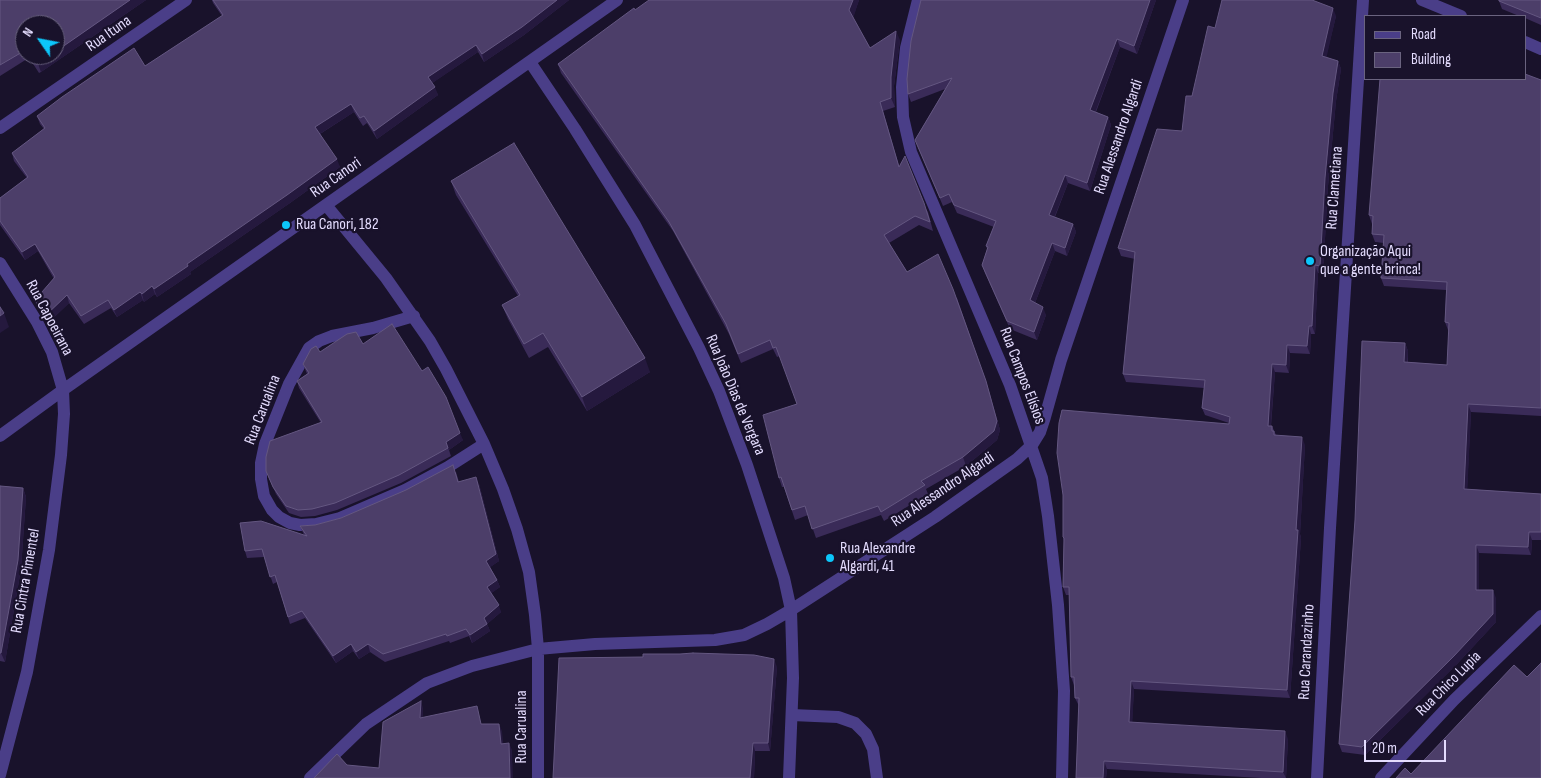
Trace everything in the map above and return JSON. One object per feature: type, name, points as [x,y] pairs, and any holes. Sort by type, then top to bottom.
[{"type":"street","name":"Rua Ituna","points":[[0,128],[186,0]]},
{"type":"street","name":"Rua Canori","points":[[0,436],[617,0]]},
{"type":"street","name":"Rua Campos Elísios","points":[[918,0],[906,48],[902,87],[903,117],[912,152],[1010,385],[1042,478],[1058,605],[1064,691],[1062,778]]},
{"type":"street","name":"Rua Alessandro Algardi","points":[[310,778],[366,724],[427,683],[472,666],[538,649],[595,644],[715,640],[744,635],[791,610],[966,496],[1017,459],[1032,445],[1040,432],[1061,360],[1183,0]]},
{"type":"street","name":"Rua Clametiana","points":[[1330,528],[1363,0]]},
{"type":"street","points":[[1422,0],[1459,15]]},
{"type":"street","points":[[1526,42],[1541,49]]},
{"type":"street","name":"Rua João Dias de Vergara","points":[[530,62],[635,225],[699,348],[747,465],[784,578],[791,610],[793,645],[789,778]]},
{"type":"street","name":"Rua Carualina","points":[[326,205],[386,278],[414,316],[446,368],[484,444],[503,489],[517,528],[529,572],[538,649],[538,778]]},
{"type":"street","name":"Rua Capoeirana","points":[[0,263],[37,322],[52,352],[63,390]]},
{"type":"street","name":"Rua Carualina","points":[[414,316],[373,328],[332,336],[318,341],[309,348],[289,384],[265,444],[261,463],[264,496],[272,510],[279,517],[290,523],[300,525],[316,524],[340,518],[405,490],[448,467],[484,444]]},
{"type":"street","name":"Rua Cintra Pimentel","points":[[0,775],[26,672],[49,550],[61,456],[63,390]]},
{"type":"street","name":"Rua Carandazinho","points":[[1317,778],[1330,528]]},
{"type":"street","name":"Rua Chico Lupia","points":[[1381,778],[1454,700],[1541,616]]},
{"type":"street","points":[[792,715],[838,717],[855,723],[866,734],[873,749],[877,778]]},
{"type":"building","points":[[0,0],[130,0],[65,45],[65,15],[15,15],[15,56],[0,65]]},
{"type":"building","points":[[213,0],[557,0],[482,54],[476,45],[428,77],[435,87],[374,131],[364,116],[360,118],[351,104],[315,127],[337,159],[154,289],[152,286],[142,294],[140,292],[114,310],[108,300],[81,316],[67,295],[44,317],[35,300],[55,277],[35,244],[22,252],[0,221],[0,198],[28,177],[12,153],[45,128],[37,116],[134,48],[145,66],[223,15]]},
{"type":"building","points":[[649,0],[853,0],[849,10],[870,48],[896,31],[891,77],[891,98],[880,102],[899,167],[905,156],[930,222],[915,216],[884,235],[907,272],[938,254],[953,289],[986,381],[997,421],[994,431],[963,457],[921,481],[925,485],[881,512],[878,506],[812,529],[805,506],[792,510],[781,477],[779,478],[763,415],[797,404],[776,347],[773,348],[770,340],[738,354],[726,324],[669,222],[558,64],[634,8],[635,10]]},
{"type":"building","points":[[921,0],[1150,0],[1134,46],[1117,39],[1090,110],[1108,117],[1087,183],[1065,175],[1049,215],[1073,224],[1065,248],[1052,243],[1030,300],[1043,307],[1034,332],[1007,321],[982,265],[988,247],[986,246],[996,221],[954,205],[949,194],[940,198],[915,140],[952,78],[908,94],[907,79],[911,41]]},
{"type":"building","points":[[1222,0],[1312,0],[1333,8],[1322,56],[1338,61],[1325,178],[1320,266],[1315,265],[1312,326],[1309,326],[1307,346],[1287,345],[1286,365],[1272,364],[1268,426],[1272,426],[1274,435],[1302,437],[1296,530],[1298,530],[1287,690],[1131,681],[1129,722],[1285,731],[1283,772],[1104,761],[1103,778],[1076,778],[1079,698],[1075,698],[1074,677],[1071,677],[1069,587],[1063,587],[1063,495],[1057,453],[1062,410],[1229,424],[1230,417],[1202,408],[1205,380],[1123,374],[1135,252],[1118,248],[1157,129],[1182,131],[1186,96],[1192,96],[1208,26],[1215,28]]},
{"type":"building","points":[[1541,0],[1541,18],[1499,1]]},
{"type":"building","points":[[1526,74],[1541,80],[1541,408],[1468,404],[1464,489],[1541,494],[1541,532],[1529,532],[1528,547],[1476,545],[1476,590],[1493,590],[1493,614],[1454,656],[1362,747],[1339,744],[1355,520],[1362,341],[1405,343],[1404,362],[1447,365],[1449,323],[1445,322],[1447,282],[1381,278],[1384,235],[1372,234],[1373,216],[1369,215],[1380,80],[1526,80]]},
{"type":"building","points":[[514,143],[645,358],[582,397],[543,333],[524,344],[502,305],[520,295],[451,181]]},
{"type":"building","points":[[0,307],[4,313],[0,316]]},
{"type":"building","points":[[392,324],[422,371],[428,367],[446,397],[460,433],[446,442],[448,448],[399,475],[335,503],[312,509],[298,510],[286,506],[273,487],[266,471],[266,457],[270,441],[322,422],[297,381],[309,373],[303,364],[311,349],[316,346],[320,352],[347,334],[356,332],[363,344]]},
{"type":"building","points":[[453,465],[458,482],[476,477],[496,554],[486,561],[497,580],[487,587],[499,605],[484,618],[487,624],[470,635],[466,629],[383,654],[368,644],[356,652],[351,644],[333,656],[302,611],[288,617],[275,575],[270,577],[262,549],[245,551],[240,523],[261,521],[307,536],[300,526],[315,525],[341,518],[406,490]]},
{"type":"building","points":[[0,486],[23,488],[18,560],[1,653],[0,653]]},
{"type":"building","points":[[643,654],[754,655],[774,659],[768,743],[753,743],[750,778],[553,778],[559,658],[643,657]]},
{"type":"building","points":[[1541,663],[1541,778],[1396,778],[1405,768],[1411,774],[1514,665],[1527,677]]},
{"type":"building","points":[[421,701],[420,718],[477,706],[481,724],[499,724],[501,744],[509,743],[510,778],[314,778],[337,754],[347,765],[379,768],[383,722]]},
{"type":"place","name":"Rua Canori, 182","points":[[286,225]]},
{"type":"place","name":"Organização Aqui que a gente brinca!","points":[[1310,261]]},
{"type":"place","name":"Rua Alexandre Algardi, 41","points":[[830,558]]}]
